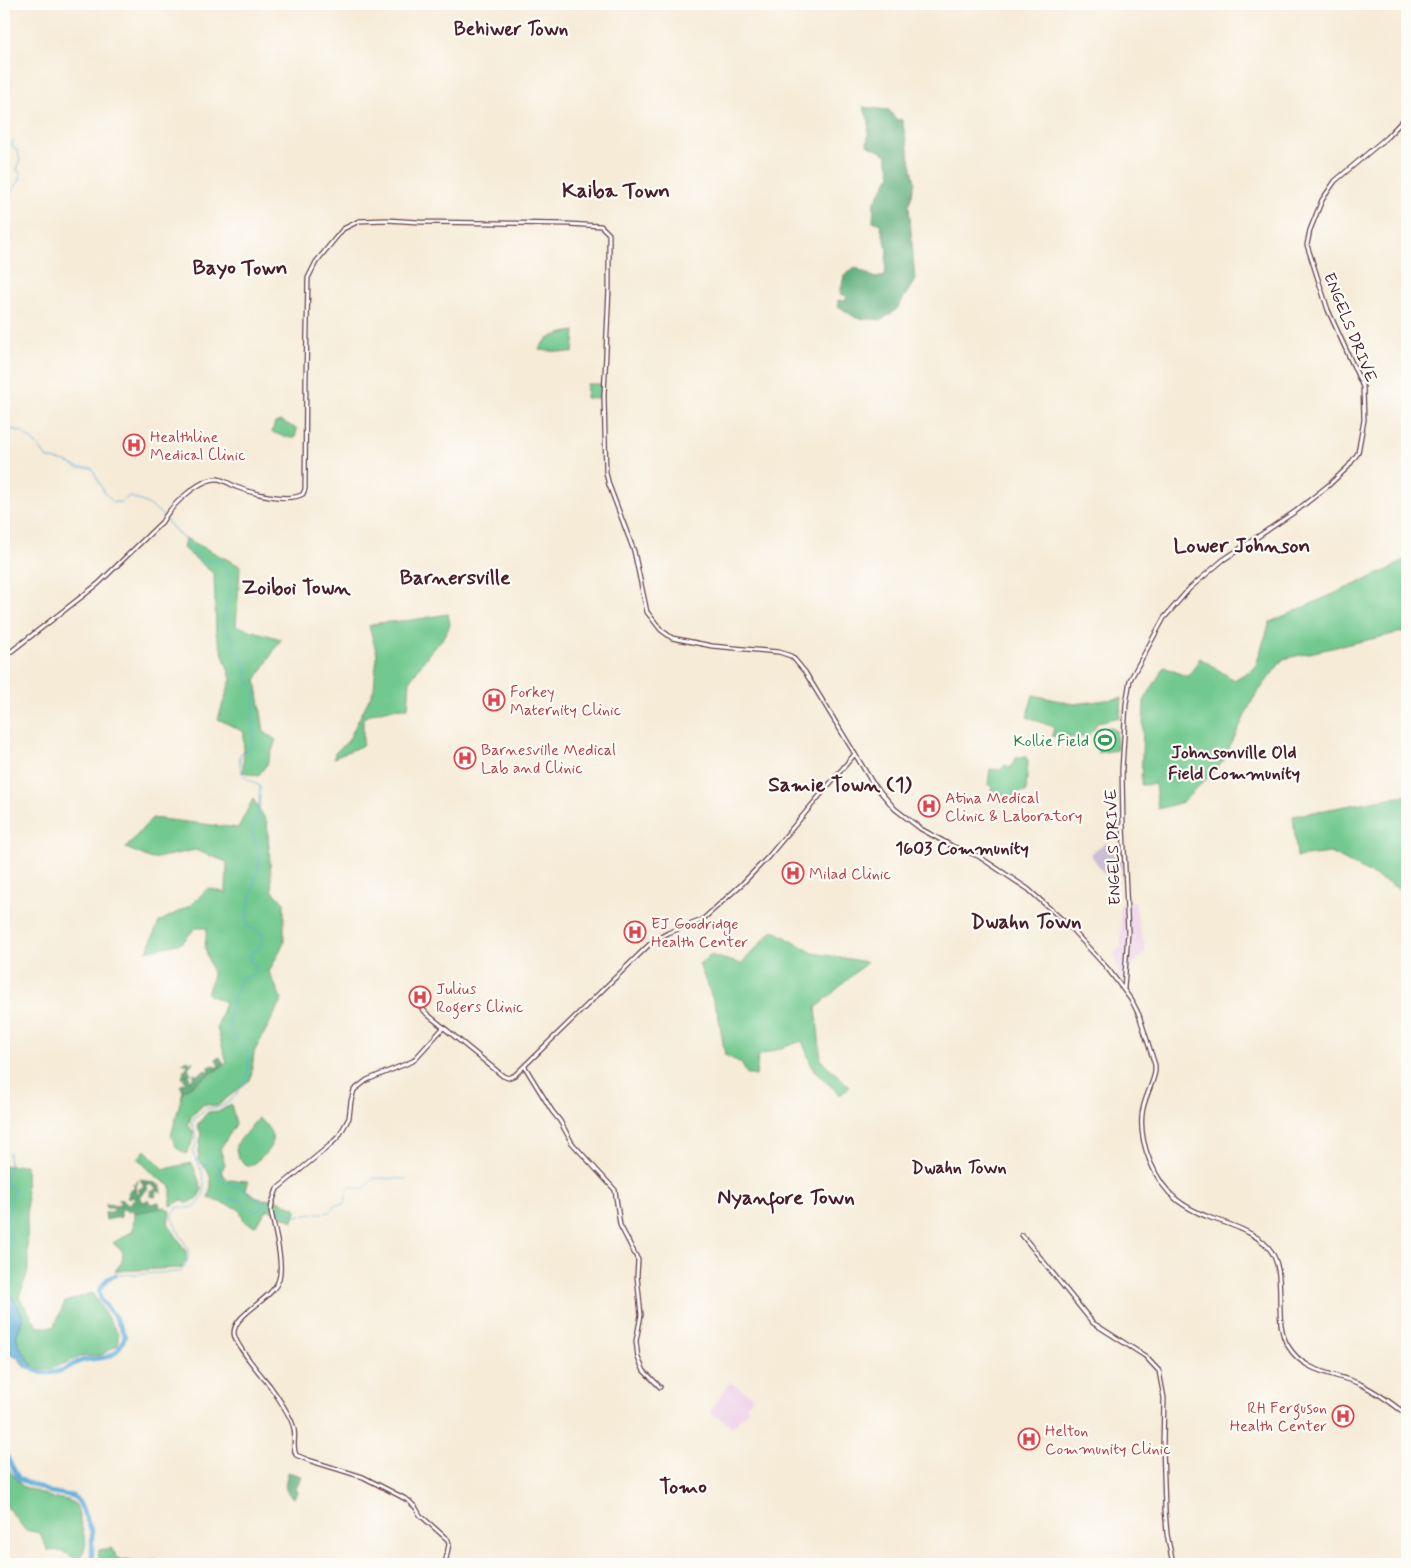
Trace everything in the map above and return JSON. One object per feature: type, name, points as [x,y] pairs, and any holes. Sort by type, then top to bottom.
[{"type":"street","name":"ENGELS DRIVE","points":[[1124,989],[1128,932],[1122,770],[1126,704],[1130,680],[1158,627],[1169,611],[1190,588],[1223,560],[1296,511],[1329,485],[1348,467],[1358,453],[1364,420],[1363,387],[1328,310],[1307,245],[1310,230],[1322,200],[1331,186],[1387,137],[1407,116]]},
{"type":"street","points":[[4,657],[98,584],[162,522],[166,513],[197,486],[219,479],[237,488],[280,497],[292,498],[303,494],[305,489],[308,278],[316,262],[348,226],[358,221],[386,220],[602,226],[609,234],[609,288],[604,396],[606,473],[634,550],[648,612],[661,630],[672,638],[724,648],[780,652],[791,656],[804,672],[872,782],[895,809],[921,829],[952,846],[978,856],[1028,890],[1066,923],[1124,989],[1139,1016],[1154,1065],[1154,1077],[1142,1113],[1142,1126],[1144,1142],[1156,1174],[1170,1193],[1184,1205],[1257,1238],[1269,1248],[1275,1260],[1278,1273],[1282,1329],[1287,1346],[1298,1360],[1312,1368],[1361,1384],[1407,1415]]},
{"type":"street","points":[[417,992],[414,999],[418,1004],[503,1076],[512,1077],[652,942],[668,933],[702,920],[742,884],[768,857],[854,755]]},
{"type":"street","points":[[444,1027],[413,1061],[367,1080],[354,1090],[349,1118],[339,1136],[277,1189],[272,1203],[272,1211],[281,1266],[280,1278],[275,1289],[248,1311],[235,1326],[235,1340],[269,1385],[288,1415],[295,1430],[294,1447],[296,1455],[364,1477],[409,1501],[420,1515],[448,1540],[445,1564]]},
{"type":"street","points":[[524,1067],[560,1121],[572,1144],[615,1190],[620,1225],[627,1243],[638,1260],[637,1276],[641,1315],[636,1340],[638,1358],[644,1371],[660,1387]]},
{"type":"street","points":[[1022,1235],[1093,1323],[1145,1356],[1159,1371],[1164,1398],[1165,1509],[1167,1534],[1173,1564]]},
{"type":"shaded area","points":[[1106,843],[1121,847],[1122,867],[1107,877],[1090,854]]},
{"type":"shaded area","points":[[1135,901],[1146,950],[1119,981],[1115,953],[1121,947],[1120,904]]},
{"type":"shaded area","points":[[730,1382],[753,1397],[746,1407],[748,1409],[744,1417],[741,1416],[733,1427],[710,1412]]},
{"type":"green space","points":[[863,107],[889,110],[895,119],[902,120],[915,182],[909,206],[915,280],[897,309],[882,320],[856,318],[838,306],[838,300],[845,301],[847,296],[840,294],[844,276],[855,267],[875,278],[885,276],[887,248],[880,224],[873,221],[874,203],[891,174],[886,154],[867,145],[869,121]]},
{"type":"green space","points":[[575,331],[573,353],[539,350],[541,345],[549,338]]},
{"type":"green space","points":[[587,384],[602,384],[601,398],[586,398]]},
{"type":"green space","points":[[281,421],[297,429],[295,438],[285,437],[272,432],[275,423]]},
{"type":"green space","points":[[185,538],[240,566],[236,626],[281,639],[256,680],[264,732],[276,740],[267,764],[258,776],[243,772],[244,732],[218,719],[231,679],[216,633],[214,574],[183,548]]},
{"type":"green space","points":[[1407,558],[1407,631],[1283,659],[1253,699],[1222,763],[1183,802],[1158,809],[1155,784],[1141,785],[1144,701],[1164,667],[1188,677],[1200,658],[1234,680],[1255,668],[1270,622],[1390,569]]},
{"type":"green space","points":[[448,614],[450,624],[445,636],[430,652],[410,680],[408,708],[385,710],[363,718],[363,745],[334,758],[335,753],[348,741],[374,689],[377,654],[369,626],[378,623]]},
{"type":"green space","points":[[1033,695],[1074,704],[1122,698],[1120,717],[1098,722],[1090,735],[1079,738],[1052,736],[1054,727],[1027,717]]},
{"type":"green space","points":[[1109,727],[1116,730],[1117,750],[1098,753],[1097,729]]},
{"type":"green space","points":[[1026,757],[1028,761],[1026,792],[1014,793],[1014,801],[1000,803],[999,792],[991,790],[992,786],[988,785],[990,769],[1000,770],[1005,765],[1011,768],[1016,758]]},
{"type":"green space","points":[[1404,795],[1407,797],[1407,893],[1331,853],[1297,857],[1293,816]]},
{"type":"green space","points":[[253,799],[267,822],[272,890],[284,903],[284,942],[269,972],[282,1000],[254,1052],[251,1079],[217,1106],[204,1104],[191,1117],[188,1125],[194,1133],[186,1154],[177,1148],[171,1136],[183,1091],[227,1063],[217,1028],[225,1002],[207,994],[213,975],[205,948],[207,928],[195,928],[182,943],[147,951],[159,922],[191,905],[208,888],[226,893],[227,862],[195,850],[152,859],[126,848],[152,818],[238,828]]},
{"type":"green space","points":[[773,930],[813,953],[867,962],[816,1008],[821,1060],[850,1087],[840,1095],[813,1069],[802,1041],[758,1056],[756,1076],[747,1074],[741,1063],[725,1055],[718,1013],[699,964],[710,955],[741,964]]},
{"type":"green space","points":[[220,1057],[224,1065],[183,1091],[180,1085],[186,1082],[182,1076],[184,1074],[183,1071],[188,1066],[186,1063],[184,1065],[182,1063],[188,1060],[190,1063],[193,1062],[188,1068],[191,1074],[186,1075],[189,1076],[190,1081],[194,1077],[194,1073],[197,1075],[206,1070],[208,1072],[210,1070],[208,1067],[214,1065],[216,1068],[219,1066],[216,1059]]},
{"type":"green space","points":[[231,1104],[236,1124],[220,1149],[225,1164],[221,1172],[228,1180],[248,1181],[245,1189],[260,1199],[277,1200],[297,1209],[293,1221],[268,1209],[255,1226],[245,1222],[239,1209],[208,1198],[211,1182],[206,1169],[198,1160],[201,1133],[197,1125],[208,1112],[220,1111]]},
{"type":"green space","points":[[258,1118],[266,1125],[270,1132],[272,1144],[264,1155],[250,1166],[239,1158],[236,1145]]},
{"type":"green space","points":[[145,1150],[164,1169],[192,1163],[202,1189],[198,1198],[188,1203],[182,1200],[171,1206],[171,1186],[158,1178],[138,1159]]},
{"type":"green space","points":[[26,1165],[28,1271],[19,1297],[38,1327],[54,1327],[65,1302],[92,1293],[118,1334],[118,1345],[101,1355],[79,1357],[52,1369],[39,1369],[32,1365],[21,1349],[16,1337],[23,1316],[13,1297],[4,1291],[4,1166]]},
{"type":"green space","points":[[140,1179],[158,1184],[158,1188],[160,1185],[162,1190],[161,1192],[157,1190],[155,1197],[151,1196],[150,1191],[154,1191],[156,1188],[150,1184],[146,1186],[148,1189],[139,1196],[143,1202],[148,1200],[152,1204],[159,1202],[160,1208],[134,1213],[132,1209],[128,1212],[121,1209],[121,1217],[106,1220],[105,1213],[115,1211],[114,1208],[106,1208],[106,1204],[121,1206],[119,1200],[121,1198],[128,1205],[136,1198],[131,1197],[129,1199],[127,1197],[128,1193],[135,1186],[132,1183],[135,1185],[138,1181],[135,1190],[138,1194],[140,1192],[138,1190],[144,1186]]},
{"type":"green space","points":[[165,1207],[170,1211],[168,1223],[186,1252],[186,1261],[181,1268],[115,1271],[122,1262],[123,1252],[113,1243],[133,1231],[134,1213]]},
{"type":"green space","points":[[4,1464],[22,1486],[53,1498],[69,1500],[76,1505],[86,1543],[80,1563],[65,1553],[48,1551],[40,1533],[25,1530],[4,1503]]},
{"type":"green space","points":[[288,1472],[301,1476],[296,1490],[298,1491],[294,1498],[286,1490],[285,1484]]},
{"type":"green space","points":[[111,1548],[119,1559],[140,1563],[156,1559],[155,1564],[98,1564],[99,1550]]},
{"type":"water","points":[[4,1291],[13,1297],[23,1317],[16,1337],[21,1349],[32,1365],[25,1368],[18,1357],[8,1353],[6,1348],[4,1332],[8,1312],[4,1307]]},
{"type":"waterway","points":[[4,196],[5,193],[12,192],[21,178],[17,170],[20,158],[18,156],[19,153],[12,145],[13,140]]},
{"type":"waterway","points":[[4,428],[21,431],[39,447],[47,458],[66,462],[79,468],[92,468],[104,492],[113,502],[122,502],[129,496],[148,504],[159,512],[203,561],[220,560],[231,579],[222,625],[231,637],[246,667],[246,678],[256,691],[252,718],[255,732],[250,748],[240,754],[240,767],[246,777],[260,786],[259,810],[252,830],[260,859],[246,918],[248,927],[262,933],[262,942],[258,950],[251,952],[249,960],[256,966],[254,975],[241,978],[230,1012],[231,1031],[249,1053],[248,1074],[241,1089],[231,1100],[220,1107],[207,1108],[194,1118],[192,1124],[196,1138],[193,1152],[203,1175],[204,1192],[200,1202],[196,1205],[190,1208],[178,1207],[172,1214],[177,1230],[188,1250],[186,1264],[179,1272],[116,1275]]},
{"type":"waterway","points":[[4,1277],[10,1275],[12,1269],[8,1263],[9,1249],[13,1242],[10,1237],[10,1226],[6,1225],[14,1189],[4,1183],[9,1170],[9,1152]]},
{"type":"waterway","points":[[201,1169],[212,1159],[220,1166],[217,1174],[226,1184],[238,1185],[252,1197],[270,1205]]},
{"type":"waterway","points":[[274,1207],[297,1216],[330,1212],[334,1205],[344,1204],[350,1186],[364,1188],[374,1178],[407,1179]]},
{"type":"waterway","points":[[207,1190],[231,1200],[242,1200],[246,1207],[259,1211],[262,1203]]},
{"type":"waterway","points":[[25,1362],[36,1371],[51,1373],[63,1370],[81,1361],[108,1357],[117,1351],[125,1336],[115,1317],[101,1300],[99,1290],[107,1279],[116,1275]]},
{"type":"waterway","points":[[4,1451],[19,1479],[50,1492],[73,1496],[79,1502],[92,1532],[92,1564]]},
{"type":"place","name":"Healthline Medical Clinic","points":[[134,445]]},
{"type":"place","name":"Forkey Maternity Clinic","points":[[494,700]]},
{"type":"place","name":"Kollie Field","points":[[1105,740]]},
{"type":"place","name":"Barnesville Medical Lab and Clinic","points":[[465,758]]},
{"type":"place","name":"Atina Medical Clinic & Laboratory","points":[[929,806]]},
{"type":"place","name":"Milad Clinic","points":[[793,873]]},
{"type":"place","name":"EJ Goodridge Health Center","points":[[635,932]]},
{"type":"place","name":"Julius Rogers Clinic","points":[[420,997]]},
{"type":"place","name":"RH Ferguson Health Center","points":[[1343,1416]]},
{"type":"place","name":"Helton Community Clinic","points":[[1029,1439]]},
{"type":"district","name":"Behiwer Town","points":[[511,28]]},
{"type":"district","name":"Kaiba Town","points":[[616,190]]},
{"type":"district","name":"Bayo Town","points":[[240,267]]},
{"type":"district","name":"Lower Johnson","points":[[1242,545]]},
{"type":"district","name":"Barnersville","points":[[455,577]]},
{"type":"district","name":"Zoiboi Town","points":[[296,587]]},
{"type":"district","name":"Johnsonville Old Field Community","points":[[1234,762]]},
{"type":"district","name":"Samie Town (1)","points":[[840,784]]},
{"type":"district","name":"1603 Community","points":[[962,848]]},
{"type":"district","name":"Dwahn Town","points":[[1026,921]]},
{"type":"district","name":"Dwahn Town","points":[[959,1167]]},
{"type":"district","name":"Nyanfore Town","points":[[786,1197]]},
{"type":"district","name":"Tomo","points":[[683,1486]]}]
